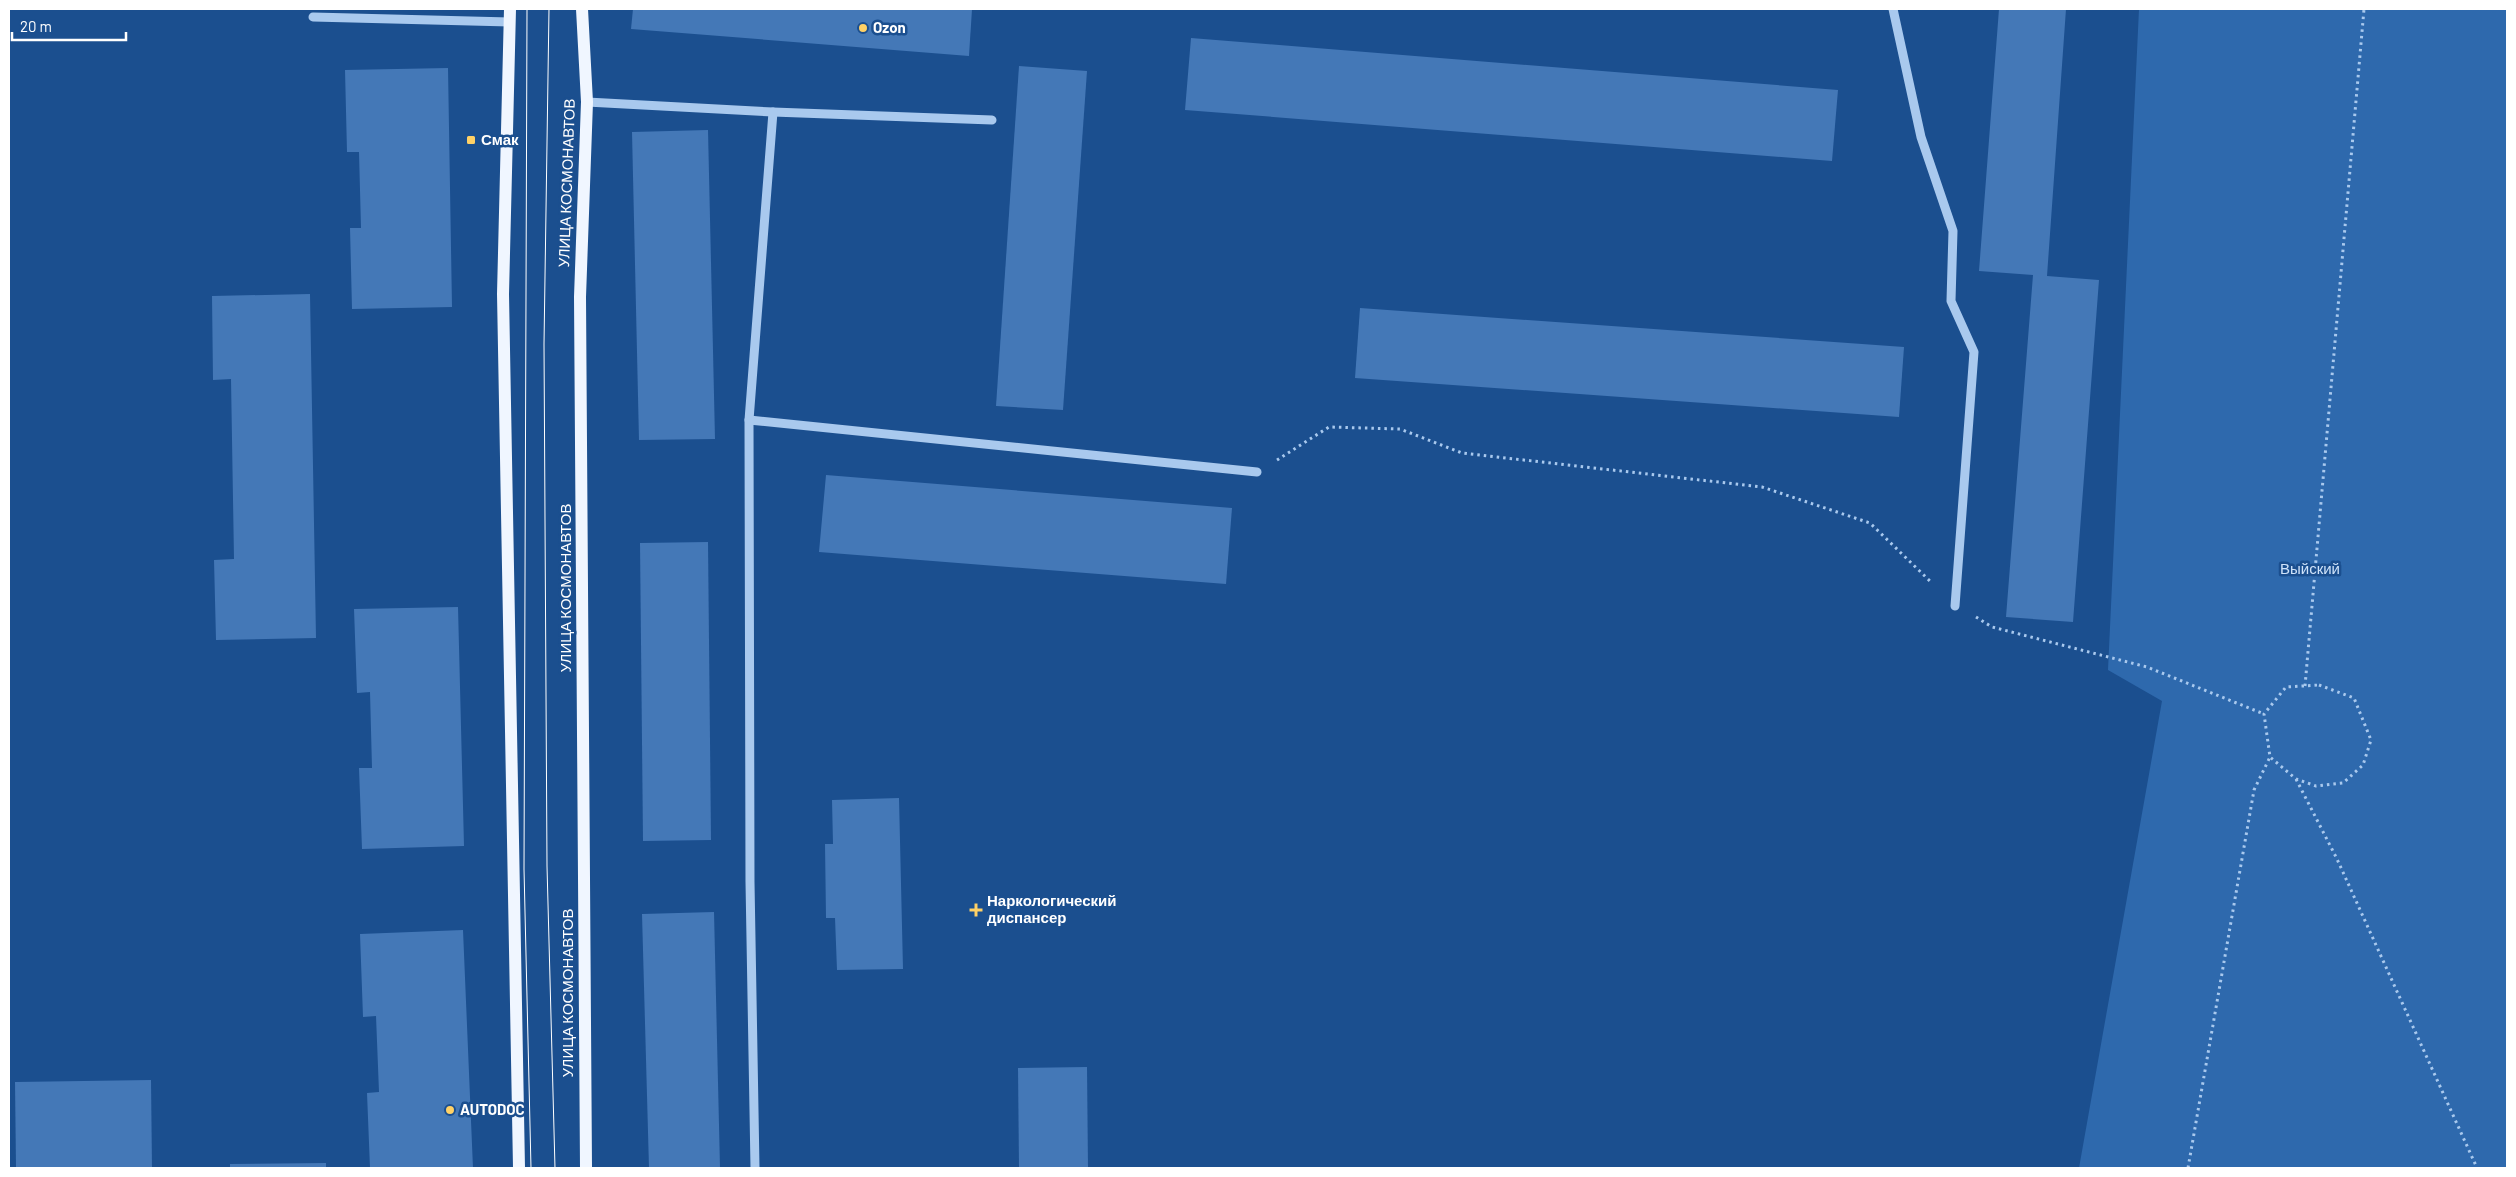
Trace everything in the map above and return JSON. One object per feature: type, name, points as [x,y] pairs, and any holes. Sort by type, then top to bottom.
[{"type":"main road","points":[[510,9],[503,294],[519,1168]]},
{"type":"main road","name":"УЛИЦА КОСМОНАВТОВ","points":[[582,9],[587,102],[580,296],[586,1168]]},
{"type":"lane","points":[[1894,9],[1921,137],[1953,231],[1951,300],[1974,352],[1955,606]]},
{"type":"lane","points":[[313,17],[510,22]]},
{"type":"lane","points":[[587,102],[773,112],[992,120]]},
{"type":"lane","points":[[755,1168],[750,882],[749,420],[773,112]]},
{"type":"lane","points":[[749,420],[1257,472]]},
{"type":"path","points":[[2305,686],[2364,9]]},
{"type":"path","points":[[1257,472],[1329,427],[1400,429],[1462,453],[1762,487],[1870,523],[1955,606],[1992,627],[2146,667],[2264,714]]},
{"type":"path","points":[[2188,1168],[2254,790],[2270,757],[2264,714],[2286,687],[2319,685],[2354,698],[2371,740],[2363,765],[2343,783],[2316,786],[2296,779],[2270,757]]},
{"type":"path","points":[[2296,779],[2337,860],[2478,1168]]},
{"type":"green space","name":"Выйский","points":[[2139,9],[2507,9],[2507,1168],[2079,1168],[2162,701],[2108,670]]},
{"type":"building","points":[[633,9],[972,9],[969,56],[631,29]]},
{"type":"building","points":[[1999,9],[2066,9],[2047,276],[2099,280],[2073,622],[2006,617],[2033,275],[1979,271]]},
{"type":"building","points":[[1191,38],[1838,90],[1832,161],[1185,110]]},
{"type":"building","points":[[1019,66],[1087,71],[1063,410],[996,406]]},
{"type":"building","points":[[448,68],[452,307],[352,309],[350,228],[361,228],[359,152],[347,152],[345,70]]},
{"type":"building","points":[[708,130],[715,439],[639,440],[632,132]]},
{"type":"building","points":[[310,294],[316,638],[216,640],[214,560],[234,559],[231,379],[213,380],[212,296]]},
{"type":"building","points":[[1360,308],[1904,347],[1899,417],[1355,378]]},
{"type":"building","points":[[826,475],[1232,508],[1226,584],[819,552]]},
{"type":"building","points":[[708,542],[711,840],[643,841],[640,543]]},
{"type":"building","points":[[458,607],[464,846],[362,849],[359,768],[372,768],[370,692],[357,693],[354,609]]},
{"type":"building","points":[[899,798],[903,969],[837,970],[835,918],[826,918],[825,844],[833,844],[832,800]]},
{"type":"building","points":[[714,912],[720,1168],[649,1168],[642,914]]},
{"type":"building","points":[[463,930],[473,1168],[370,1168],[367,1093],[379,1092],[376,1016],[363,1017],[360,934]]},
{"type":"building","points":[[1087,1067],[1088,1168],[1019,1168],[1018,1068]]},
{"type":"building","points":[[151,1080],[152,1168],[16,1168],[15,1082]]},
{"type":"building","points":[[326,1163],[326,1168],[230,1168],[230,1164]]},
{"type":"tram line","points":[[527,9],[524,869],[531,1168]]},
{"type":"tram line","points":[[549,9],[544,344],[547,866],[555,1168]]},
{"type":"place","name":"Ozon","points":[[863,28]]},
{"type":"place","name":"Смак","points":[[471,140]]},
{"type":"place","name":"Наркологический диспансер","points":[[976,910]]},
{"type":"place","name":"AUTODOC","points":[[450,1110]]}]
